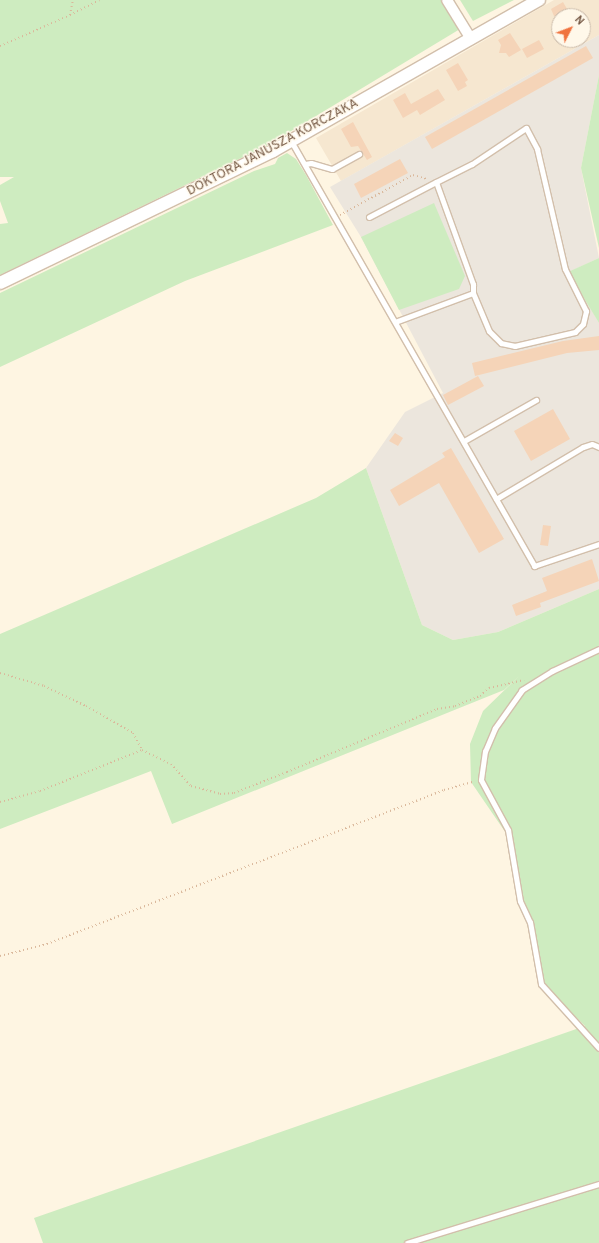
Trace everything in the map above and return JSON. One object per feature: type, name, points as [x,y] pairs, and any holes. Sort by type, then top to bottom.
[{"type":"street","points":[[447,0],[471,39]]},
{"type":"street","name":"DOKTORA JANUSZA KORCZAKA","points":[[0,283],[291,141],[539,0]]},
{"type":"lane","points":[[369,217],[436,182],[472,164],[526,128],[537,149],[565,269],[586,311],[583,324],[575,332],[515,346],[501,343],[489,331],[473,293],[473,284],[436,182]]},
{"type":"lane","points":[[291,141],[464,441],[534,566],[599,544]]},
{"type":"lane","points":[[305,164],[311,163],[332,169],[359,154]]},
{"type":"lane","points":[[395,322],[473,293]]},
{"type":"lane","points":[[464,441],[536,400]]},
{"type":"lane","points":[[496,499],[583,447],[592,444],[599,447]]},
{"type":"lane","points":[[599,649],[529,684],[495,728],[485,751],[481,780],[508,830],[520,901],[530,922],[541,984],[599,1048]]},
{"type":"lane","points":[[406,1243],[599,1184]]},
{"type":"path","points":[[70,15],[73,0]]},
{"type":"path","points":[[0,46],[70,15],[99,0]]},
{"type":"path","points":[[342,214],[413,175],[436,182]]},
{"type":"path","points":[[0,673],[44,686],[86,706],[133,733],[142,750],[170,764],[191,786],[220,794],[234,793],[437,709],[455,706],[480,696],[489,688],[517,680],[526,680],[529,684]]},
{"type":"path","points":[[0,802],[40,791],[142,750]]},
{"type":"path","points":[[0,956],[47,944],[444,790],[481,780]]},
{"type":"shaded area","points":[[554,0],[599,0],[599,35],[591,40],[591,8],[551,8],[551,48],[576,48],[341,181],[316,138]]},
{"type":"shaded area","points":[[599,35],[599,75],[581,168],[599,258],[569,272],[599,323],[599,589],[498,632],[453,640],[422,625],[366,468],[405,412],[443,393],[361,237],[330,187],[576,48],[591,48],[591,40]]},
{"type":"green space","points":[[0,0],[441,0],[460,29],[268,145],[0,275],[0,224],[8,223],[0,201],[0,185],[14,177],[0,177]]},
{"type":"green space","points":[[460,0],[514,0],[473,21]]},
{"type":"green space","points":[[599,75],[599,248],[581,168]]},
{"type":"green space","points":[[287,153],[296,159],[333,225],[185,281],[0,367],[0,293],[254,171],[275,164],[278,158]]},
{"type":"green space","points":[[434,203],[465,276],[459,289],[399,310],[361,237]]},
{"type":"green space","points":[[599,258],[599,323],[568,272]]},
{"type":"green space","points":[[366,468],[422,625],[453,640],[498,632],[599,589],[599,1243],[43,1243],[34,1218],[585,1026],[546,988],[535,961],[512,842],[471,782],[470,744],[483,711],[519,676],[504,690],[172,824],[151,771],[0,829],[0,634],[316,498]]},
{"type":"building","points":[[563,2],[566,8],[553,8]]},
{"type":"building","points":[[510,33],[521,50],[509,57],[506,53],[499,53],[501,45],[498,40]]},
{"type":"building","points":[[539,40],[544,49],[527,58],[522,49]]},
{"type":"building","points":[[582,48],[587,48],[593,58],[432,149],[425,137]]},
{"type":"building","points":[[458,63],[468,80],[465,82],[467,86],[458,91],[446,70]]},
{"type":"building","points":[[438,89],[445,100],[420,115],[417,110],[403,118],[393,100],[405,93],[411,104]]},
{"type":"building","points":[[353,122],[372,157],[367,160],[358,146],[351,147],[341,129]]},
{"type":"building","points":[[400,159],[408,173],[361,198],[354,184]]},
{"type":"building","points":[[599,336],[599,350],[567,353],[475,376],[472,363],[563,341]]},
{"type":"building","points":[[478,376],[484,386],[448,405],[443,395]]},
{"type":"building","points":[[553,409],[570,439],[531,461],[514,431]]},
{"type":"building","points":[[395,433],[403,438],[398,446],[389,441]]},
{"type":"building","points":[[451,448],[504,539],[479,553],[439,483],[399,506],[390,490],[445,457],[442,453]]},
{"type":"building","points":[[543,525],[551,526],[548,546],[540,545]]},
{"type":"building","points":[[592,559],[599,581],[540,603],[541,607],[516,616],[512,605],[547,591],[542,578]]}]
